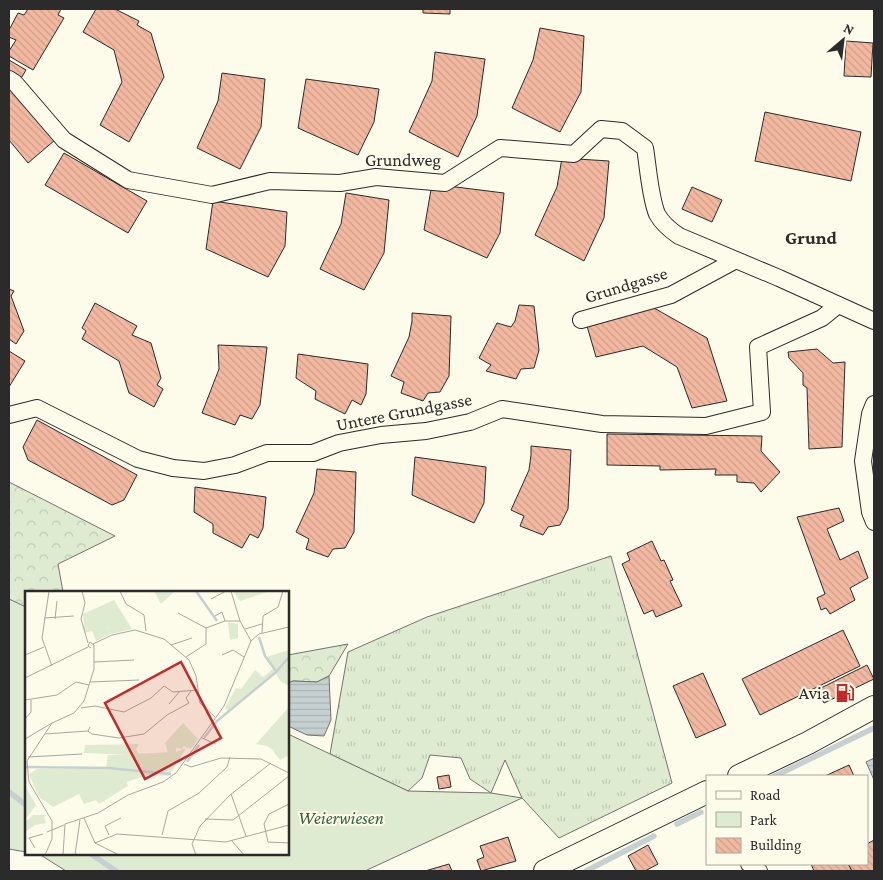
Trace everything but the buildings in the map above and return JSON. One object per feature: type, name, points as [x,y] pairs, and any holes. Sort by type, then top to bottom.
[{"type":"main road","points":[[741,775],[808,743],[874,707]]},
{"type":"main road","points":[[545,871],[706,792]]},
{"type":"street","name":"Grundweg","points":[[9,79],[15,83],[64,140],[128,180],[212,195],[270,181],[340,183],[376,177],[445,183],[500,148],[574,154],[601,129],[622,130],[645,148],[656,212],[666,226],[679,236],[874,321]]},
{"type":"street","name":"Grundgasse","points":[[581,320],[671,295],[736,260]]},
{"type":"street","name":"Untere Grundgasse","points":[[9,415],[37,408],[138,459],[173,468],[204,471],[235,464],[267,453],[313,453],[339,443],[381,435],[426,431],[470,422],[502,409],[602,424],[706,426],[762,412],[758,347],[822,318],[838,305]]},
{"type":"street","points":[[874,404],[870,414],[863,461],[870,512],[874,522]]},
{"type":"green space","points":[[9,482],[115,536],[58,564],[63,591],[25,591],[25,616],[9,608]]},
{"type":"green space","points":[[611,556],[672,783],[559,838],[522,798],[505,760],[491,793],[470,779],[461,758],[430,755],[422,778],[408,791],[330,754],[348,652],[427,617]]},
{"type":"green space","points":[[9,599],[25,607],[25,852],[9,849]]},
{"type":"green space","points":[[348,644],[329,676],[317,682],[293,681],[289,683],[289,655]]},
{"type":"green space","name":"Weierwiesen","points":[[289,734],[408,791],[491,793],[522,798],[365,871],[66,871],[41,855],[289,855]]},
{"type":"shaded area","points":[[329,676],[331,720],[324,736],[307,735],[289,726],[289,683],[293,681],[317,682]]},
{"type":"shaded area","points":[[874,758],[874,780],[866,762]]},
{"type":"waterway","points":[[777,775],[874,728]]},
{"type":"waterway","points":[[9,792],[25,804]]},
{"type":"waterway","points":[[677,824],[701,812]]},
{"type":"waterway","points":[[586,871],[654,836]]},
{"type":"waterway","points":[[92,855],[116,871]]},
{"type":"place","name":"Avia","points":[[845,693]]},
{"type":"district","name":"Grund","points":[[811,237]]}]
